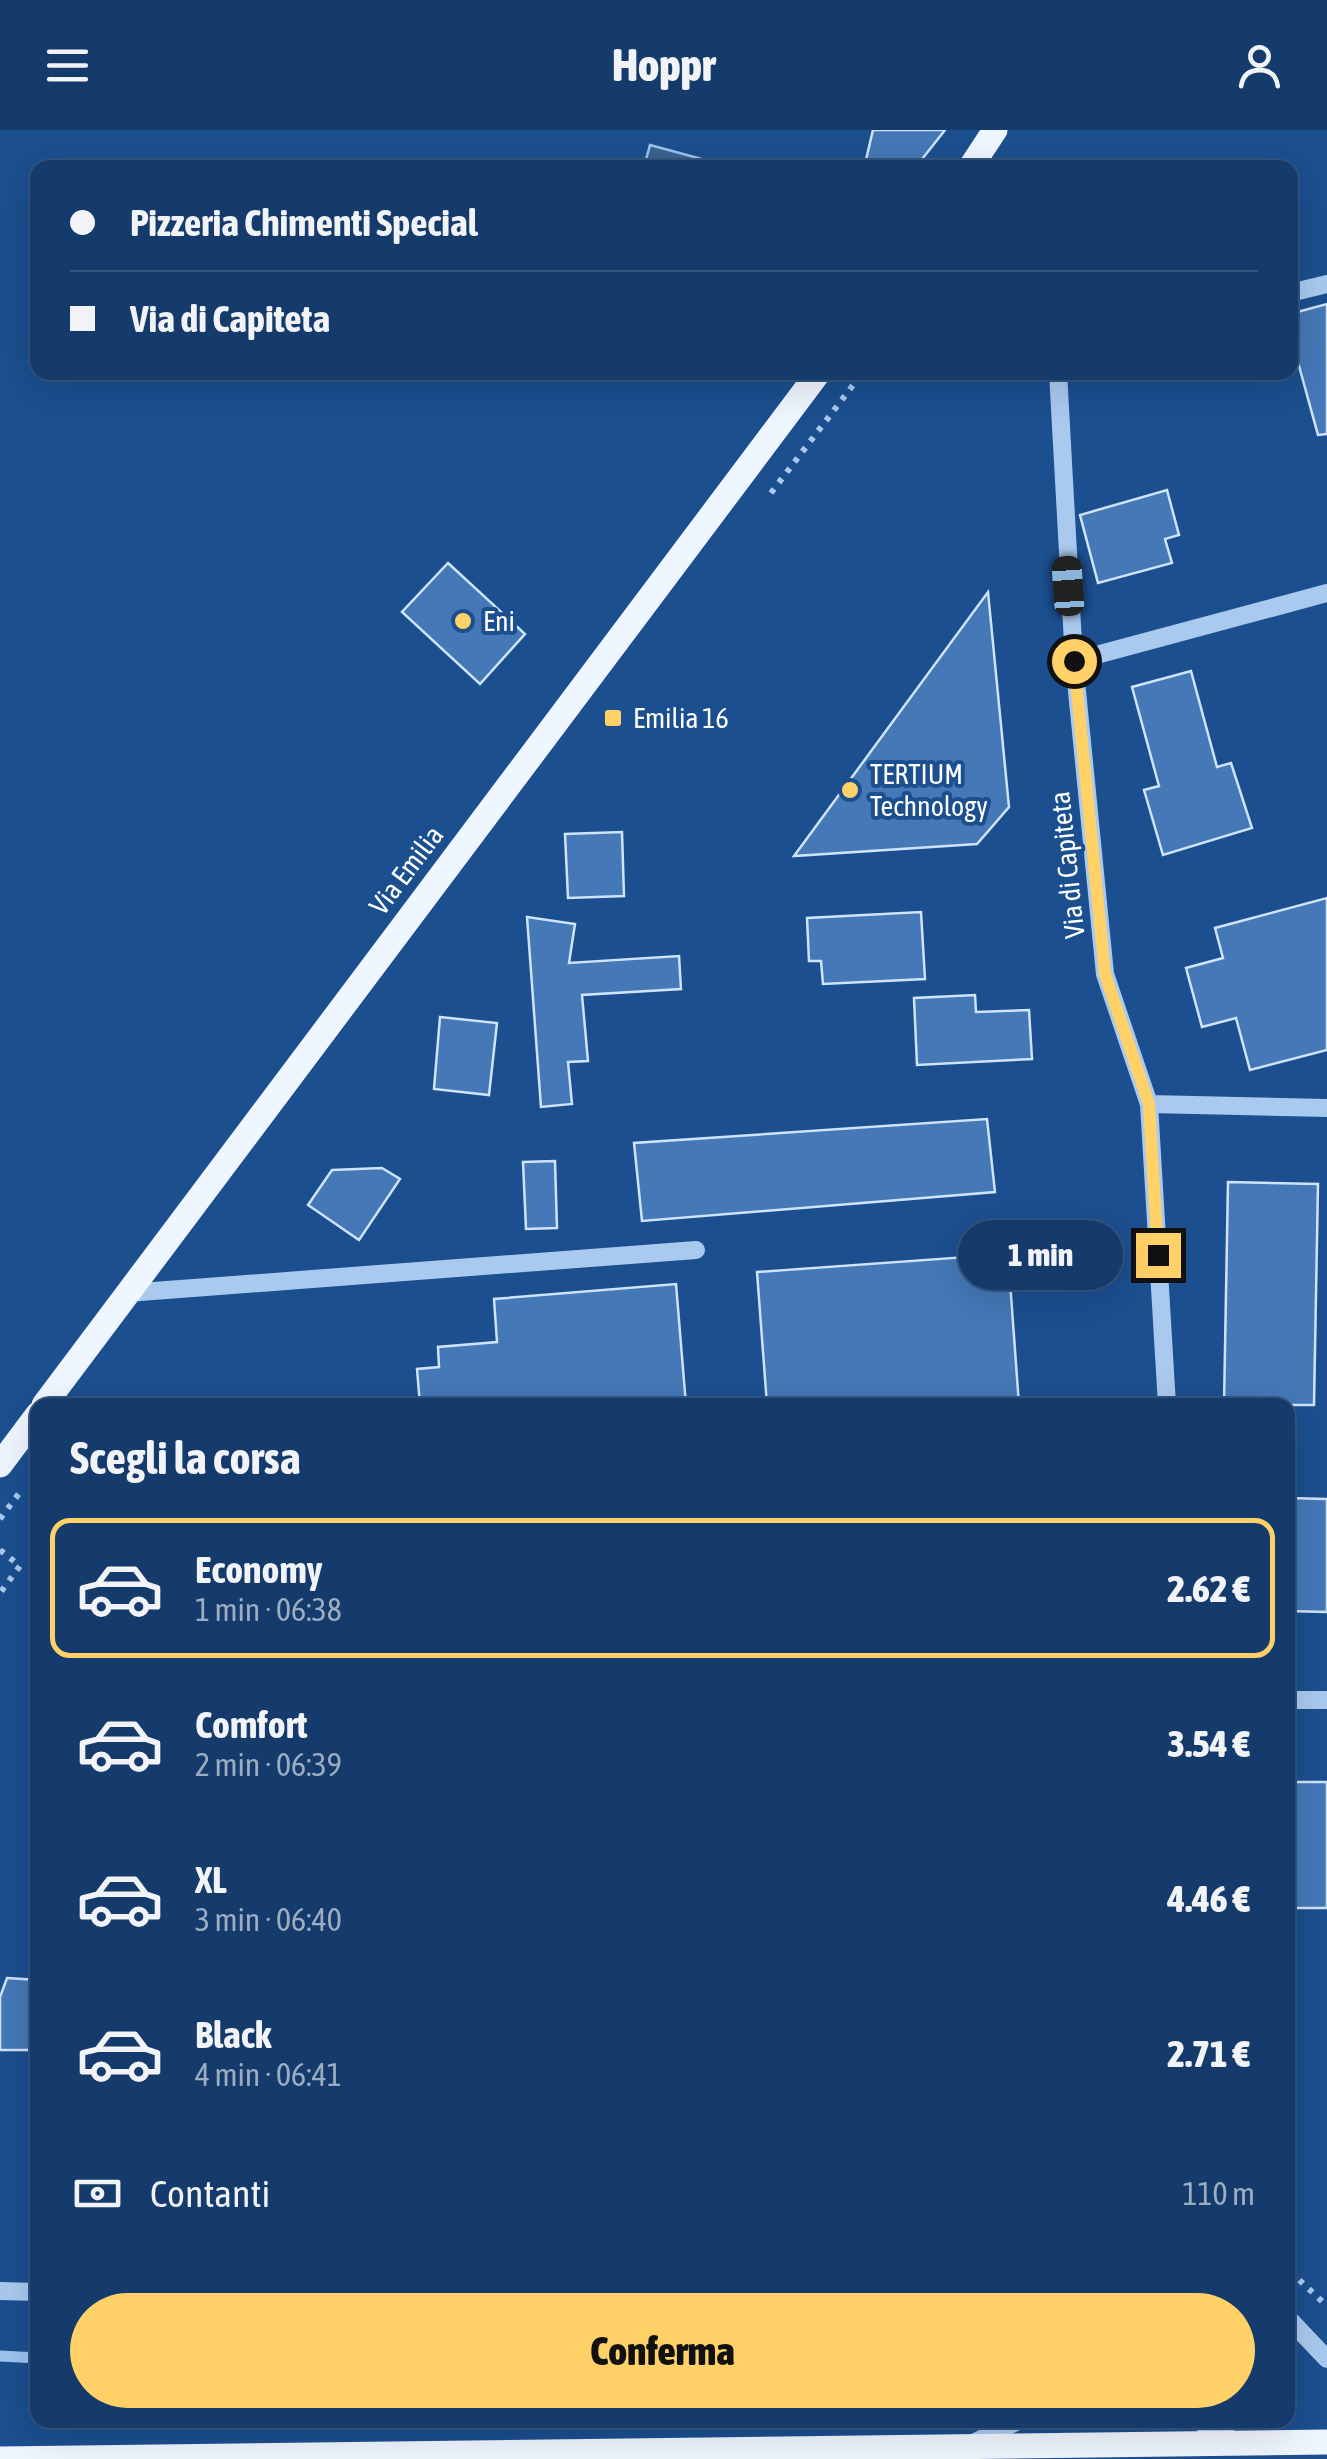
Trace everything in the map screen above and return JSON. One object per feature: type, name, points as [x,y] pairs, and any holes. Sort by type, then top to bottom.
[{"type":"main road","points":[[978,160],[995,130]]},
{"type":"main road","name":"Via Emilia","points":[[49,1398],[813,380]]},
{"type":"main road","points":[[0,1464],[30,1425]]},
{"type":"main road","points":[[0,2459],[1327,2442]]},
{"type":"street","points":[[1298,291],[1327,284]]},
{"type":"street","name":"Via di Capiteta","points":[[1058,380],[1074,661],[1105,974],[1149,1104],[1168,1398]]},
{"type":"street","points":[[1074,661],[1327,593]]},
{"type":"street","points":[[1149,1104],[1327,1108]]},
{"type":"street","points":[[127,1293],[696,1250]]},
{"type":"street","points":[[1295,1700],[1327,1700]]},
{"type":"street","points":[[0,2291],[30,2292]]},
{"type":"street","points":[[1295,2325],[1327,2359]]},
{"type":"street","points":[[971,2444],[1004,2428]]},
{"type":"street","points":[[1206,2428],[1215,2445]]},
{"type":"street","points":[[1215,2445],[1225,2428]]},
{"type":"path","points":[[0,1519],[28,1482]]},
{"type":"path","points":[[0,1550],[20,1566],[0,1593]]},
{"type":"path","points":[[1295,2276],[1327,2306]]},
{"type":"water","points":[[650,145],[706,160],[646,160]]},
{"type":"building","points":[[873,130],[945,130],[921,160],[866,160]]},
{"type":"building","points":[[1327,304],[1327,434],[1318,435],[1298,362],[1298,312]]},
{"type":"building","points":[[1167,490],[1179,535],[1165,539],[1172,563],[1098,583],[1080,515]]},
{"type":"building","points":[[448,563],[525,634],[480,684],[402,612]]},
{"type":"building","points":[[988,592],[1009,807],[977,844],[794,856]]},
{"type":"building","points":[[1191,671],[1217,767],[1231,763],[1252,828],[1163,855],[1144,790],[1159,786],[1132,687]]},
{"type":"building","points":[[622,832],[624,896],[568,898],[565,834]]},
{"type":"building","points":[[1327,898],[1327,1050],[1250,1070],[1236,1018],[1202,1027],[1186,968],[1223,958],[1215,928]]},
{"type":"building","points":[[921,912],[925,979],[823,984],[821,961],[809,961],[807,918]]},
{"type":"building","points":[[527,917],[575,924],[569,963],[679,956],[681,989],[582,995],[588,1061],[568,1062],[572,1104],[541,1107]]},
{"type":"building","points":[[975,995],[976,1012],[1029,1010],[1032,1059],[917,1065],[914,998]]},
{"type":"building","points":[[440,1017],[497,1023],[489,1095],[434,1089]]},
{"type":"building","points":[[987,1119],[995,1192],[642,1221],[634,1143]]},
{"type":"building","points":[[555,1161],[557,1228],[526,1229],[523,1162]]},
{"type":"building","points":[[382,1168],[400,1179],[359,1240],[308,1205],[332,1170]]},
{"type":"building","points":[[1228,1182],[1318,1184],[1314,1405],[1295,1405],[1295,1398],[1224,1398]]},
{"type":"building","points":[[1008,1254],[1018,1398],[766,1398],[757,1272]]},
{"type":"building","points":[[676,1284],[685,1398],[419,1398],[417,1369],[439,1367],[438,1347],[497,1342],[494,1299]]},
{"type":"building","points":[[1295,1498],[1327,1499],[1327,1612],[1295,1611]]},
{"type":"building","points":[[1295,1782],[1327,1782],[1327,1908],[1295,1908]]},
{"type":"building","points":[[7,1978],[30,1979],[30,2050],[0,2050],[0,1997]]},
{"type":"waterway","points":[[0,2356],[30,2358]]},
{"type":"place","name":"Eni","points":[[463,621]]},
{"type":"place","name":"Emilia 16","points":[[613,718]]},
{"type":"place","name":"TERTIUM Technology","points":[[850,790]]},
{"type":"route","points":[[1074,661],[1105,974],[1149,1104],[1158,1255]]}]
